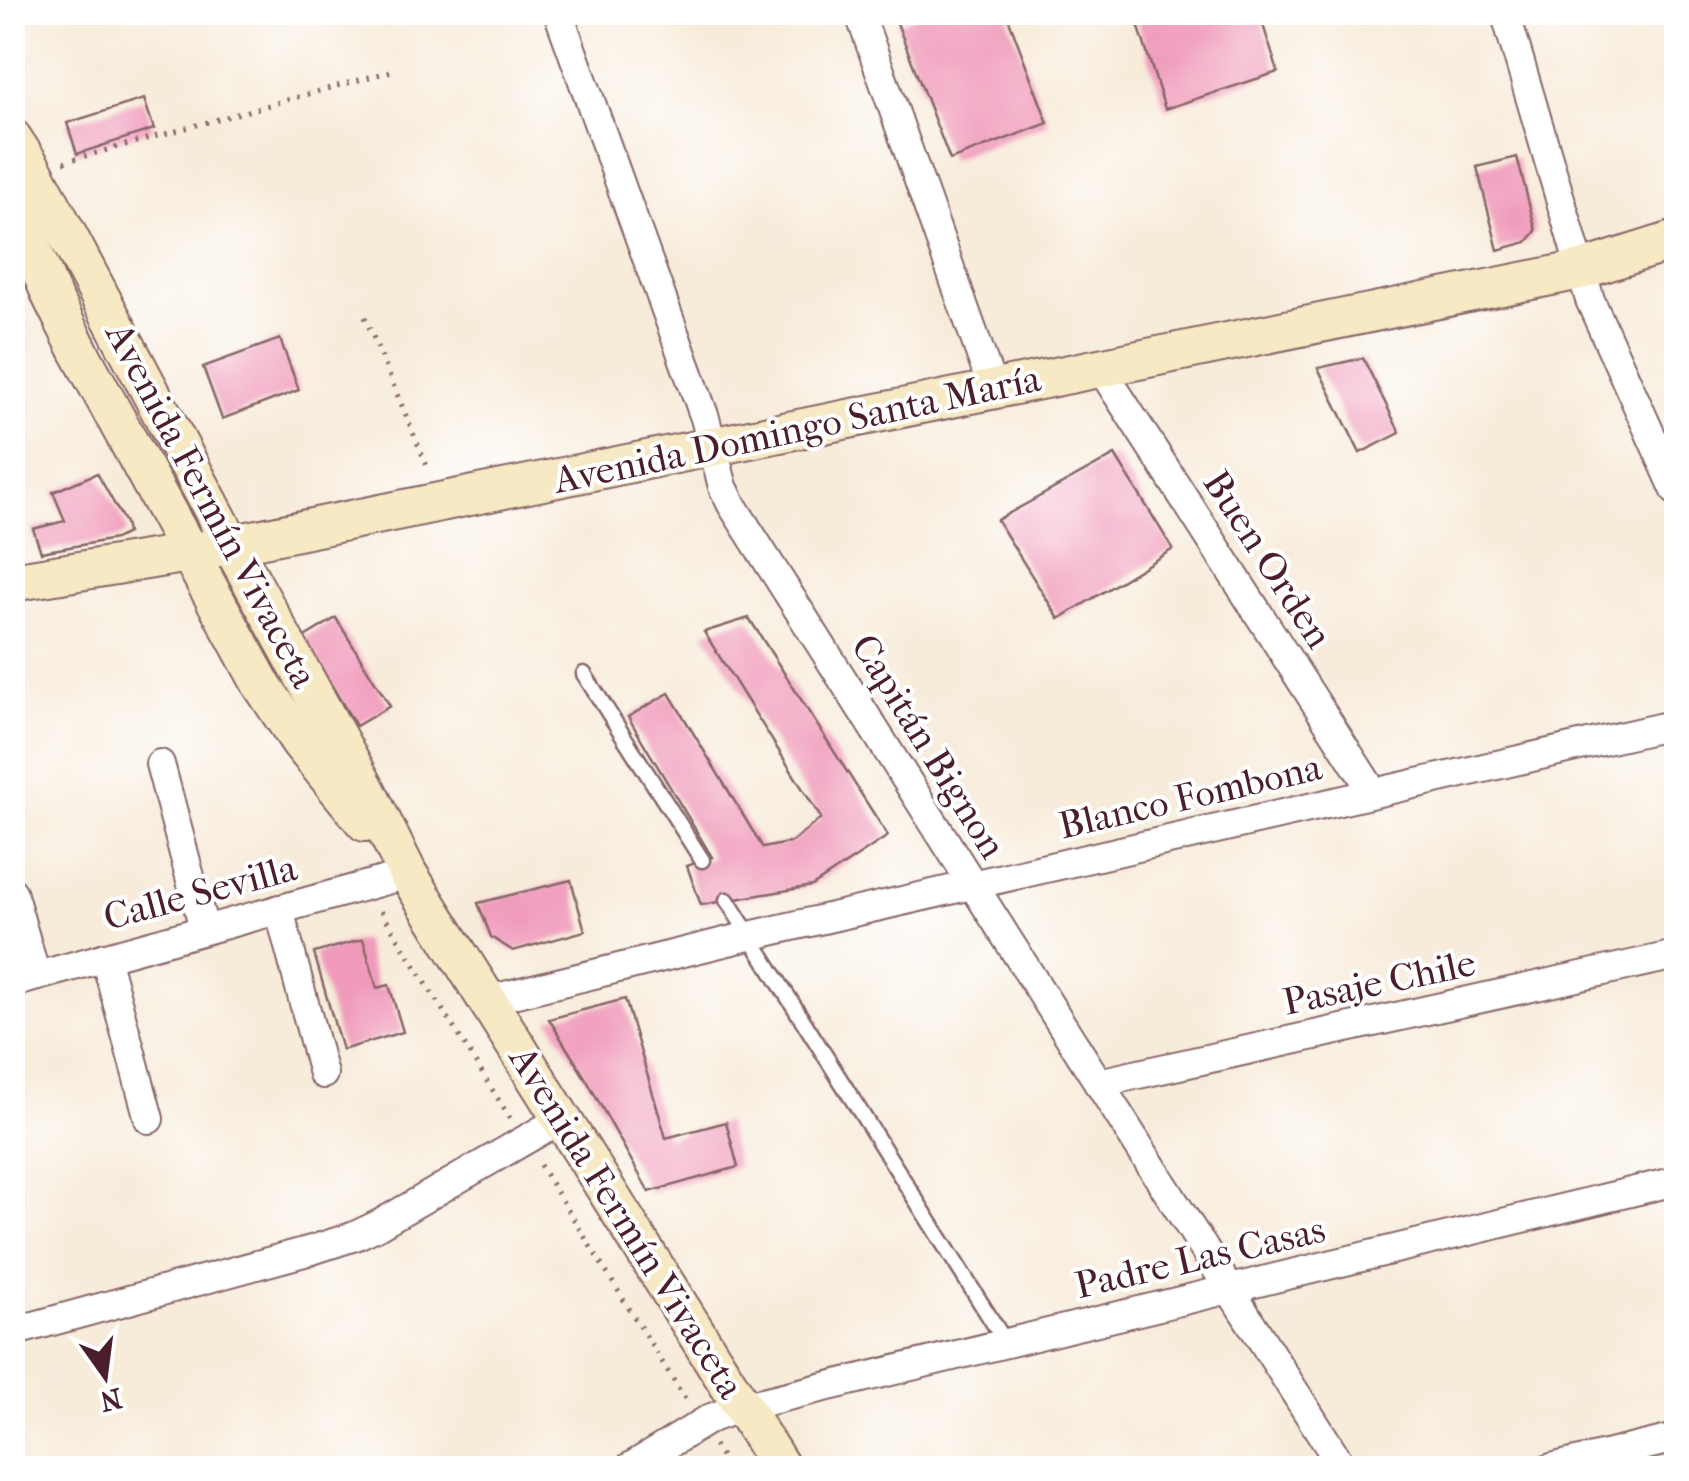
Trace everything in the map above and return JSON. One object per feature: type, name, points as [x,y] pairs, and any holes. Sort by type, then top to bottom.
[{"type":"main road","name":"Avenida Fermín Vivaceta","points":[[12,138],[408,874],[780,1468]]},
{"type":"main road","name":"Avenida Fermín Vivaceta","points":[[12,200],[52,297],[260,682],[300,742],[408,874]]},
{"type":"main road","name":"Avenida Domingo Santa María","points":[[12,582],[189,553],[1580,270],[1676,240]]},
{"type":"main road","name":"Avenida Domingo Santa María","points":[[1580,270],[1676,262]]},
{"type":"street","name":"Capitán Bignon","points":[[558,12],[700,404],[723,487],[732,505],[1343,1468]]},
{"type":"street","points":[[859,12],[992,388]]},
{"type":"street","points":[[1505,12],[1596,317],[1676,491]]},
{"type":"street","name":"Buen Orden","points":[[1100,367],[1373,792]]},
{"type":"street","name":"Blanco Fombona","points":[[488,1000],[749,936],[1676,724]]},
{"type":"street","points":[[160,764],[204,930]]},
{"type":"street","name":"Calle Sevilla","points":[[24,979],[408,874]]},
{"type":"street","points":[[12,892],[24,979]]},
{"type":"street","points":[[279,909],[323,1074]]},
{"type":"street","name":"Pasaje Chile","points":[[1098,1083],[1676,955]]},
{"type":"street","points":[[105,957],[149,1119]]},
{"type":"street","points":[[12,1332],[345,1240],[378,1225],[563,1118]]},
{"type":"street","name":"Padre Las Casas","points":[[629,1468],[712,1418],[742,1408],[1676,1181]]},
{"type":"street","points":[[1551,1468],[1676,1438]]},
{"type":"lane","points":[[584,674],[702,860]]},
{"type":"lane","points":[[727,900],[1006,1342]]},
{"type":"path","points":[[69,161],[396,70]]},
{"type":"path","points":[[365,316],[430,471]]},
{"type":"path","points":[[365,885],[728,1468]]},
{"type":"building","points":[[925,12],[1006,12],[1048,123],[950,160],[897,23]]},
{"type":"building","points":[[1134,12],[1259,12],[1278,72],[1165,109]]},
{"type":"building","points":[[144,99],[154,129],[77,154],[67,123]]},
{"type":"building","points":[[1517,157],[1536,231],[1527,242],[1498,250],[1477,167]]},
{"type":"building","points":[[280,339],[299,390],[222,419],[203,367]]},
{"type":"building","points":[[1363,358],[1400,433],[1360,453],[1318,368]]},
{"type":"building","points":[[1115,455],[1173,549],[1059,619],[997,520]]},
{"type":"building","points":[[97,473],[127,533],[115,539],[41,552],[33,529],[65,521],[53,492]]},
{"type":"building","points":[[336,618],[390,706],[356,726],[303,638]]},
{"type":"building","points":[[749,618],[888,836],[812,886],[701,905],[687,866],[712,857],[628,717],[669,693],[763,848],[792,842],[821,818],[704,632]]},
{"type":"building","points":[[571,880],[585,931],[513,951],[491,937],[478,903]]},
{"type":"building","points":[[363,939],[377,988],[389,985],[403,1032],[342,1050],[314,953]]},
{"type":"building","points":[[625,999],[666,1138],[726,1122],[738,1167],[649,1192],[549,1019]]}]
